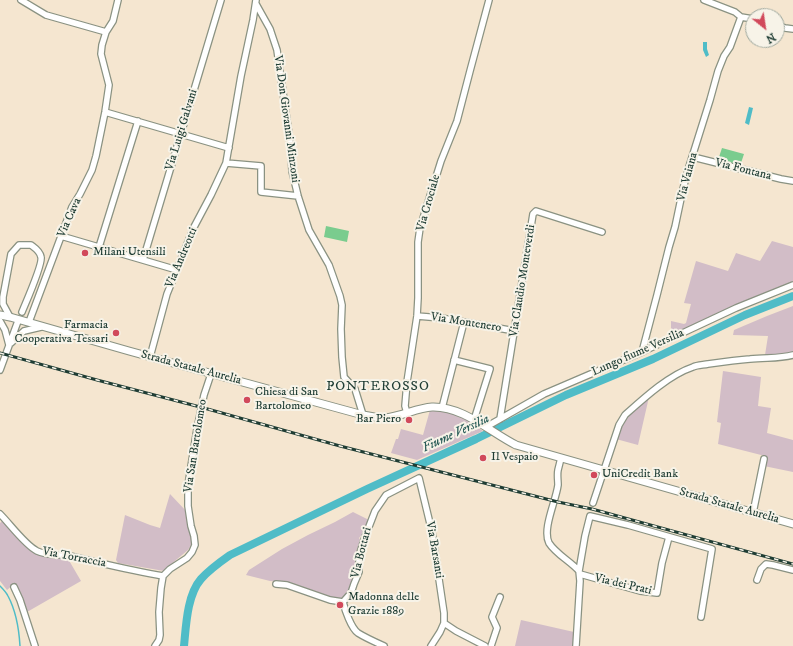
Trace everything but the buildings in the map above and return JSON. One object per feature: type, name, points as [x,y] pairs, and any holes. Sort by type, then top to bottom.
[{"type":"main road","name":"Strada Statale Aurelia","points":[[0,315],[363,415],[385,418],[421,408],[434,407],[458,412],[474,420],[503,439],[516,445],[793,524]]},
{"type":"street","points":[[21,0],[46,15],[106,32]]},
{"type":"street","name":"Via Cava","points":[[29,322],[72,207],[92,170],[105,112],[109,85],[101,54],[102,45],[106,32],[113,21],[118,0]]},
{"type":"street","name":"Via Luigi Galvani","points":[[143,260],[221,0]]},
{"type":"street","name":"Via Crociale","points":[[407,412],[405,406],[407,382],[417,316],[418,242],[420,228],[441,161],[457,121],[489,0]]},
{"type":"street","points":[[704,0],[735,12],[741,17],[745,18]]},
{"type":"street","name":"Via Andreotti","points":[[150,357],[167,294],[194,227],[226,163],[241,76],[254,20],[256,2]]},
{"type":"street","name":"Via Don Giovanni Minzoni","points":[[256,2],[270,29],[277,50],[291,149],[292,171],[298,196],[309,230],[328,265],[340,296],[342,305],[341,329],[344,377],[355,389],[363,415]]},
{"type":"street","name":"Via Vaiana","points":[[642,352],[677,220],[683,189],[718,71],[724,56],[730,47],[741,17]]},
{"type":"street","points":[[105,112],[229,148]]},
{"type":"street","points":[[100,247],[138,121]]},
{"type":"street","name":"Via Fontana","points":[[693,157],[793,181]]},
{"type":"street","points":[[226,163],[261,166],[261,192],[298,196]]},
{"type":"street","name":"Via Claudio Monteverdi","points":[[500,419],[533,214],[536,212],[602,232]]},
{"type":"street","points":[[61,236],[177,270]]},
{"type":"street","points":[[10,317],[1,299],[11,254],[19,245],[31,245],[38,250],[42,258],[22,312]]},
{"type":"street","name":"Lungo fiume Versilia","points":[[487,428],[534,398],[642,352],[736,308],[793,284]]},
{"type":"street","name":"Via Montenero","points":[[417,316],[441,318],[515,331]]},
{"type":"street","points":[[0,321],[5,330],[9,345]]},
{"type":"street","points":[[0,370],[18,321]]},
{"type":"street","points":[[442,408],[464,322]]},
{"type":"street","points":[[9,345],[24,331],[42,326]]},
{"type":"street","points":[[593,503],[619,425],[625,414],[671,378],[694,366],[752,358],[785,357],[793,355]]},
{"type":"street","points":[[454,360],[490,369],[474,420]]},
{"type":"street","name":"Via San Bartolomeo","points":[[163,576],[170,569],[187,558],[195,545],[188,506],[188,485],[197,429],[211,374]]},
{"type":"street","points":[[561,458],[558,471],[558,485],[547,529],[547,537],[553,548],[575,566],[579,572]]},
{"type":"street","points":[[753,513],[764,459]]},
{"type":"street","name":"Via Bottari","points":[[343,602],[351,593],[359,572],[359,556],[375,511],[386,495],[419,478]]},
{"type":"street","name":"Via Barsanti","points":[[419,478],[432,532],[442,595],[444,622]]},
{"type":"street","name":"Via Torraccia","points":[[0,514],[26,543],[37,551],[163,576]]},
{"type":"street","points":[[576,646],[579,572],[590,516],[628,525],[712,549],[701,617]]},
{"type":"street","name":"Via dei Prati","points":[[579,572],[640,591],[657,593],[668,537]]},
{"type":"street","points":[[757,580],[761,569],[766,564],[793,570]]},
{"type":"street","points":[[155,646],[160,635],[159,612],[163,576]]},
{"type":"street","points":[[276,584],[287,585],[330,600],[343,602],[355,630],[384,646]]},
{"type":"street","points":[[14,587],[20,600],[35,646]]},
{"type":"street","points":[[491,646],[497,628],[492,617],[500,597]]},
{"type":"street","points":[[431,646],[440,632],[444,622],[456,631],[485,646]]},
{"type":"shaded area","points":[[772,241],[793,247],[793,283],[710,317],[685,331],[671,336],[671,321],[684,324],[686,323],[691,304],[684,303],[696,261],[728,271],[736,253],[760,261]]},
{"type":"shaded area","points":[[793,306],[793,353],[772,356],[765,355],[768,336],[733,335],[734,330]]},
{"type":"shaded area","points":[[723,371],[761,377],[758,406],[771,408],[767,433],[793,440],[793,472],[764,466],[765,456],[718,444],[721,423],[717,422]]},
{"type":"shaded area","points":[[649,397],[638,445],[616,439],[623,420]]},
{"type":"shaded area","points":[[430,410],[456,414],[483,431],[417,460],[391,453],[401,429],[423,435]]},
{"type":"shaded area","points":[[170,494],[187,512],[192,538],[191,545],[188,550],[164,571],[118,563],[116,560],[125,515],[160,528]]},
{"type":"shaded area","points":[[353,512],[369,520],[364,532],[359,538],[361,541],[357,549],[355,563],[357,570],[346,597],[334,599],[284,582],[270,581],[246,575],[249,570],[282,549]]},
{"type":"shaded area","points":[[3,520],[32,549],[67,557],[81,581],[27,612],[23,598],[14,584],[7,590],[0,581],[0,523]]},
{"type":"shaded area","points":[[521,620],[574,632],[573,646],[515,646]]},
{"type":"green space","points":[[722,148],[744,154],[740,166],[718,160]]},
{"type":"green space","points":[[326,226],[349,231],[347,242],[324,237]]},
{"type":"water","points":[[703,42],[707,42],[709,55],[706,57],[703,50]]},
{"type":"water","points":[[749,107],[753,108],[749,125],[745,123]]},
{"type":"waterway","name":"Fiume Versilia","points":[[184,646],[188,611],[196,586],[208,572],[230,555],[566,395],[653,359],[745,315],[793,296]]},
{"type":"waterway","points":[[0,586],[11,602],[18,627],[20,646]]},
{"type":"railway","points":[[0,353],[340,446],[558,502],[592,509],[793,564]]},
{"type":"place","name":"Milani Utensili","points":[[85,253]]},
{"type":"place","name":"Farmacia Cooperativa Tessari","points":[[116,333]]},
{"type":"place","name":"Chiesa di San Bartolomeo","points":[[247,400]]},
{"type":"place","name":"Bar Piero","points":[[409,420]]},
{"type":"place","name":"Il Vespaio","points":[[483,458]]},
{"type":"place","name":"UniCredit Bank","points":[[594,475]]},
{"type":"place","name":"Madonna delle Grazie 1889","points":[[340,605]]},
{"type":"district","name":"PONTEROSSO","points":[[378,387]]}]
